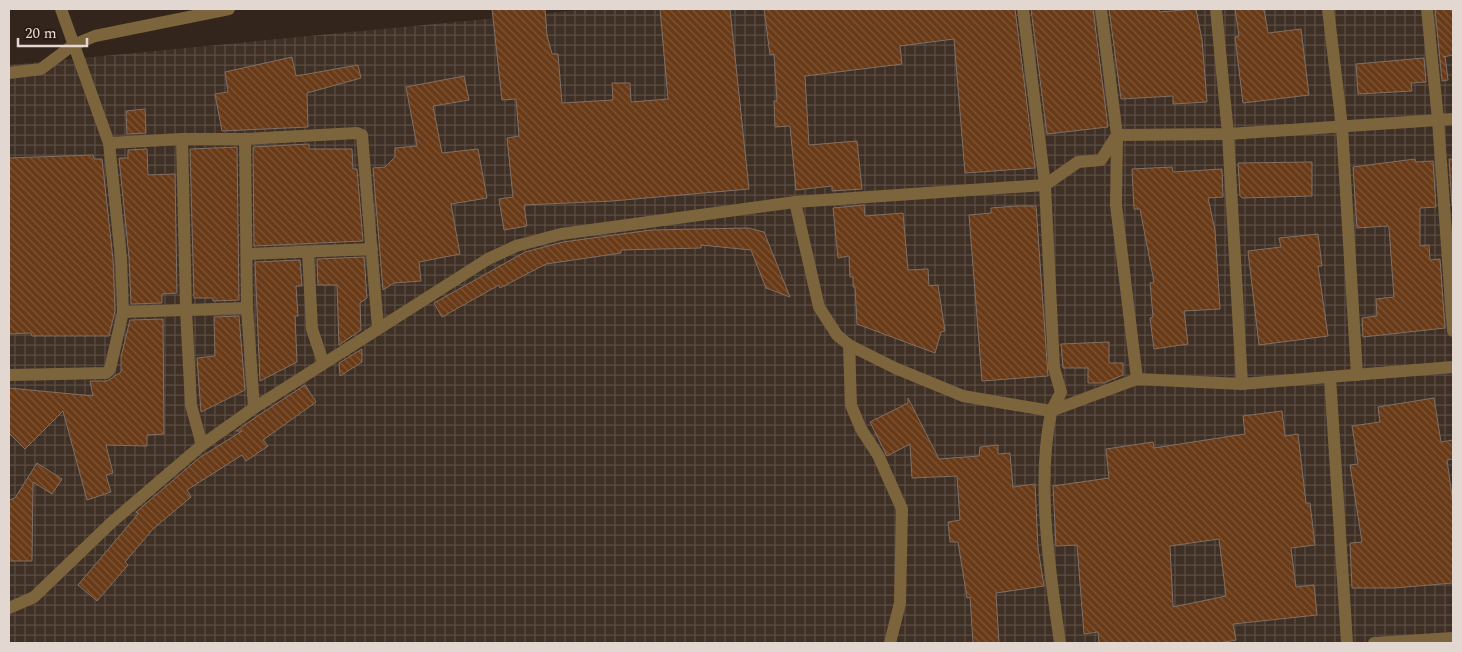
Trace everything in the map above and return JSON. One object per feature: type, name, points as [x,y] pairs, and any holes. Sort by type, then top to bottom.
[{"type":"street","points":[[9,375],[106,373],[110,369],[123,312],[121,258],[109,143],[61,9]]},
{"type":"street","points":[[9,73],[41,69],[73,45],[95,36],[213,10],[229,9]]},
{"type":"street","points":[[1023,9],[1045,185],[1054,368],[1061,392],[1052,411],[1045,470],[1049,568],[1060,643]]},
{"type":"street","points":[[1101,9],[1117,135],[1116,205],[1137,379]]},
{"type":"street","points":[[1216,9],[1228,134],[1242,384]]},
{"type":"street","points":[[1328,9],[1342,127],[1357,375]]},
{"type":"street","points":[[1427,9],[1438,120],[1453,331]]},
{"type":"street","points":[[1117,135],[1228,134],[1453,119]]},
{"type":"street","points":[[109,143],[182,138],[246,140],[357,133],[362,135],[378,328]]},
{"type":"street","points":[[9,608],[34,597],[112,522],[202,445],[323,362],[488,259],[516,246],[561,234],[795,202],[1045,185],[1078,162],[1101,160],[1117,135]]},
{"type":"street","points":[[182,138],[186,310],[191,405],[202,445]]},
{"type":"street","points":[[246,140],[247,308],[254,408]]},
{"type":"street","points":[[795,202],[819,306],[837,336],[849,345],[894,368],[963,396],[1052,411],[1137,379],[1242,384],[1453,367]]},
{"type":"street","points":[[247,254],[372,249]]},
{"type":"street","points":[[308,252],[312,329],[323,362]]},
{"type":"street","points":[[123,312],[247,308]]},
{"type":"street","points":[[849,345],[851,405],[861,429],[878,455],[902,509],[900,603],[890,643]]},
{"type":"street","points":[[1330,378],[1347,643]]},
{"type":"street","points":[[1374,643],[1453,638]]},
{"type":"shaded area","points":[[589,9],[1453,9],[1453,643],[9,643],[9,65]]},
{"type":"building","points":[[492,9],[545,9],[547,35],[552,54],[558,54],[562,103],[613,100],[612,83],[630,83],[631,102],[668,99],[660,9],[730,9],[749,189],[612,201],[524,205],[527,226],[504,230],[499,199],[513,197],[507,138],[519,136],[516,99],[502,100]]},
{"type":"building","points":[[764,9],[1015,9],[1035,168],[965,173],[954,39],[900,46],[902,64],[805,76],[809,145],[857,141],[862,189],[832,191],[832,186],[796,190],[790,126],[775,127],[774,101],[777,101],[774,54],[770,55]]},
{"type":"building","points":[[1031,9],[1093,9],[1108,127],[1047,134]]},
{"type":"building","points":[[1109,9],[1159,9],[1159,12],[1196,9],[1202,40],[1207,102],[1173,104],[1173,96],[1121,99]]},
{"type":"building","points":[[1235,9],[1264,9],[1268,33],[1301,29],[1309,95],[1243,103],[1235,37],[1239,36]]},
{"type":"building","points":[[1435,9],[1453,9],[1453,55],[1445,57],[1448,80],[1442,81]]},
{"type":"building","points":[[292,57],[296,76],[358,65],[361,78],[307,93],[308,127],[222,131],[215,94],[228,92],[225,72]]},
{"type":"building","points":[[1424,58],[1426,82],[1411,83],[1412,91],[1358,94],[1356,64]]},
{"type":"building","points":[[464,76],[469,100],[433,106],[442,153],[478,149],[487,198],[451,204],[460,254],[419,262],[421,281],[394,283],[383,290],[373,168],[385,167],[395,157],[395,148],[417,146],[406,87]]},
{"type":"building","points":[[145,109],[146,133],[127,134],[126,111]]},
{"type":"building","points":[[309,144],[309,149],[352,149],[353,169],[357,169],[363,241],[254,246],[253,147]]},
{"type":"building","points":[[237,147],[239,300],[213,301],[213,298],[194,298],[190,149]]},
{"type":"building","points":[[147,149],[148,175],[175,174],[177,293],[162,294],[162,303],[131,304],[129,257],[119,158],[128,158],[128,150]]},
{"type":"building","points":[[93,155],[94,159],[102,159],[113,259],[115,311],[109,336],[32,336],[31,333],[9,334],[9,158]]},
{"type":"building","points":[[1415,159],[1416,162],[1433,161],[1436,207],[1420,208],[1420,246],[1429,245],[1430,260],[1440,259],[1445,328],[1363,337],[1362,318],[1377,316],[1376,299],[1394,297],[1389,228],[1388,226],[1357,228],[1353,167]]},
{"type":"building","points":[[1449,159],[1453,159],[1453,206],[1452,206]]},
{"type":"building","points":[[1312,162],[1312,196],[1242,198],[1240,196],[1238,163]]},
{"type":"building","points":[[1172,167],[1173,172],[1222,169],[1223,197],[1208,198],[1215,230],[1220,309],[1184,311],[1188,344],[1154,349],[1150,318],[1153,317],[1150,283],[1154,282],[1140,209],[1134,209],[1132,169]]},
{"type":"building","points":[[864,205],[865,216],[903,213],[908,270],[928,269],[929,286],[938,285],[945,331],[941,332],[935,353],[857,324],[855,287],[853,287],[853,277],[850,277],[849,256],[838,258],[833,208]]},
{"type":"building","points":[[1036,206],[1048,376],[982,381],[969,215],[991,213],[991,208]]},
{"type":"building","points":[[748,228],[764,232],[790,297],[766,288],[751,250],[701,245],[701,248],[621,250],[621,253],[546,264],[500,288],[499,285],[442,317],[434,303],[525,252],[563,242],[651,230]]},
{"type":"building","points":[[1318,234],[1322,266],[1318,266],[1328,336],[1259,345],[1248,251],[1281,247],[1279,238]]},
{"type":"building","points":[[364,257],[367,298],[360,303],[361,330],[339,345],[337,285],[318,285],[317,259]]},
{"type":"building","points":[[300,260],[302,286],[296,286],[298,316],[295,316],[297,362],[260,381],[255,262]]},
{"type":"building","points":[[239,316],[245,390],[201,412],[197,358],[215,356],[214,317]]},
{"type":"building","points":[[163,319],[164,434],[147,435],[147,446],[106,445],[113,473],[106,475],[111,492],[87,500],[63,411],[25,449],[9,433],[9,388],[93,396],[90,381],[107,381],[121,372],[121,357],[130,320]]},
{"type":"building","points":[[1109,342],[1109,363],[1123,363],[1123,375],[1104,383],[1088,383],[1088,368],[1063,368],[1061,344]]},
{"type":"building","points":[[362,349],[362,362],[340,376],[339,363]]},
{"type":"building","points":[[305,385],[316,402],[263,440],[268,446],[246,461],[242,455],[187,490],[191,497],[153,529],[125,562],[128,565],[97,601],[78,585],[138,514],[136,512],[199,458],[242,431],[236,431]]},
{"type":"building","points":[[908,398],[939,459],[979,456],[980,447],[998,445],[998,454],[1010,453],[1013,487],[1035,484],[1038,548],[1044,586],[996,593],[999,643],[973,643],[970,597],[967,598],[958,542],[950,542],[948,522],[960,520],[957,476],[912,478],[910,444],[887,456],[870,422],[908,403]]},
{"type":"building","points":[[1434,398],[1441,442],[1453,440],[1453,459],[1447,460],[1453,503],[1453,583],[1394,588],[1352,588],[1350,543],[1362,542],[1350,465],[1358,464],[1352,426],[1380,422],[1378,407]]},
{"type":"building","points":[[1282,411],[1285,436],[1298,434],[1306,503],[1310,503],[1315,545],[1291,548],[1296,587],[1314,585],[1317,615],[1233,624],[1236,640],[1219,643],[1099,643],[1098,632],[1084,634],[1077,545],[1056,546],[1053,486],[1109,478],[1106,449],[1153,442],[1154,448],[1245,434],[1243,416]],"holes":[[[1219,539],[1226,596],[1173,607],[1170,546]]]},
{"type":"building","points":[[37,463],[62,479],[52,494],[33,482],[32,561],[9,561],[9,500],[15,498]]}]
